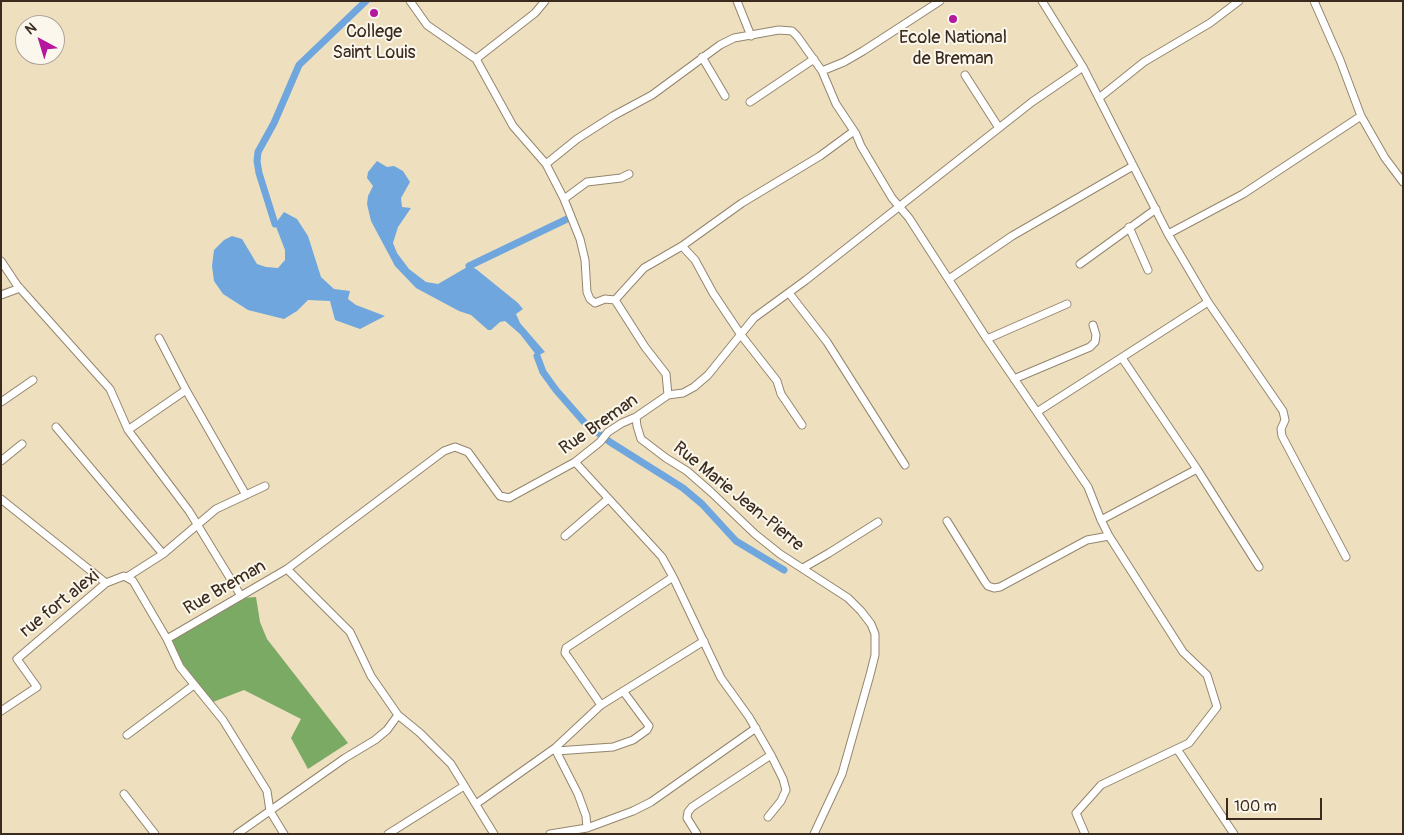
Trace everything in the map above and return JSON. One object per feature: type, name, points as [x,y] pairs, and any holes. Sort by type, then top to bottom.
[{"type":"street","points":[[410,1],[427,25],[476,59],[514,126],[546,164],[564,198],[585,260],[590,299],[595,303],[605,299],[615,300]]},
{"type":"street","points":[[476,59],[536,13],[545,1]]},
{"type":"street","points":[[737,1],[751,36]]},
{"type":"street","points":[[822,71],[844,62],[863,51],[940,1]]},
{"type":"street","points":[[1042,1],[1084,67],[1168,234],[1208,302],[1283,411],[1286,420],[1281,430],[1282,436],[1346,557]]},
{"type":"street","points":[[1099,98],[1144,62],[1210,23],[1239,1]]},
{"type":"street","points":[[1314,1],[1340,60],[1361,116],[1385,158],[1403,182]]},
{"type":"street","points":[[546,164],[577,139],[613,116],[652,95],[720,45],[734,38],[778,30],[792,31],[822,71],[836,104],[854,130],[861,146],[892,198],[899,205],[987,339],[1088,487],[1109,536],[1183,652],[1206,675],[1216,707],[1189,743],[1101,785],[1076,813],[1085,834]]},
{"type":"street","points":[[702,57],[725,96]]},
{"type":"street","points":[[750,102],[814,59]]},
{"type":"street","name":"Rue Breman","points":[[166,639],[287,569],[444,451],[456,446],[468,452],[500,496],[509,498],[575,462],[600,442],[608,432],[622,423],[636,417],[668,395],[683,393],[694,387],[708,375],[754,318],[789,293],[1045,92],[1084,67]]},
{"type":"street","points":[[965,75],[999,128]]},
{"type":"street","points":[[1168,234],[1244,194],[1361,116]]},
{"type":"street","points":[[615,300],[644,268],[682,246],[742,203],[820,156],[854,130]]},
{"type":"street","points":[[949,279],[1012,236],[1133,166]]},
{"type":"street","points":[[564,198],[587,182],[621,178],[629,174]]},
{"type":"street","points":[[1080,264],[1156,209]]},
{"type":"street","points":[[1129,227],[1148,270]]},
{"type":"street","points":[[682,246],[695,260],[713,293],[741,335],[777,381],[781,394],[802,425]]},
{"type":"street","points":[[1,261],[20,288],[110,389],[128,430],[189,511],[240,596]]},
{"type":"street","points":[[1,295],[20,288]]},
{"type":"street","points":[[789,293],[828,342],[905,465]]},
{"type":"street","points":[[615,300],[645,347],[666,374],[668,395]]},
{"type":"street","points":[[1037,412],[1208,302]]},
{"type":"street","points":[[987,339],[1067,304]]},
{"type":"street","points":[[1014,379],[1090,346],[1095,342],[1096,335],[1093,325]]},
{"type":"street","points":[[160,338],[186,390],[246,495]]},
{"type":"street","points":[[1122,358],[1259,567]]},
{"type":"street","points":[[1,402],[33,380]]},
{"type":"street","points":[[128,430],[186,390]]},
{"type":"street","name":"Rue Marie Jean-Pierre","points":[[636,417],[641,438],[666,458],[687,471],[755,534],[780,554],[848,598],[871,624],[876,643],[870,675],[842,774],[814,834]]},
{"type":"street","points":[[56,427],[163,554]]},
{"type":"street","points":[[1,461],[22,444]]},
{"type":"street","points":[[575,462],[662,557],[721,678],[756,728],[771,755],[783,779],[786,790],[781,801],[768,817]]},
{"type":"street","points":[[1101,520],[1197,470]]},
{"type":"street","points":[[127,577],[163,554],[216,509],[265,486]]},
{"type":"street","points":[[1,499],[106,583]]},
{"type":"street","points":[[565,536],[608,499]]},
{"type":"street","points":[[947,521],[985,582],[988,586],[994,588],[1000,587],[1087,540],[1109,536]]},
{"type":"street","points":[[803,568],[878,522]]},
{"type":"street","points":[[287,569],[350,632],[371,676],[398,715],[420,733],[451,764],[494,834]]},
{"type":"street","name":"rue fort alexi","points":[[1,711],[37,687],[17,659],[106,583],[124,576],[127,577],[133,581],[180,667],[222,720],[267,791],[270,811],[284,834]]},
{"type":"street","points":[[601,706],[568,657],[565,652],[566,648],[673,577]]},
{"type":"street","points":[[476,804],[555,750],[601,706],[704,641]]},
{"type":"street","points":[[127,735],[194,685]]},
{"type":"street","points":[[555,750],[613,747],[632,740],[648,730],[649,726],[622,691]]},
{"type":"street","points":[[237,834],[345,758],[376,740],[398,715]]},
{"type":"street","points":[[550,834],[587,828],[634,811],[651,802],[756,728]]},
{"type":"street","points":[[1177,749],[1234,834]]},
{"type":"street","points":[[555,750],[578,794],[586,816],[587,828]]},
{"type":"street","points":[[697,834],[687,818],[688,812],[692,807],[771,755]]},
{"type":"street","points":[[388,834],[464,786]]},
{"type":"street","points":[[124,794],[155,834]]},
{"type":"green space","points":[[256,597],[260,622],[267,639],[348,743],[308,769],[291,738],[301,719],[244,690],[213,702],[183,664],[171,641],[181,632],[242,598]]},
{"type":"water","points":[[377,161],[387,167],[394,166],[403,171],[410,182],[401,198],[402,207],[411,208],[398,227],[393,243],[397,253],[409,269],[426,282],[438,284],[469,266],[476,269],[523,309],[516,314],[520,323],[545,352],[537,356],[520,334],[505,321],[488,330],[471,315],[459,311],[416,288],[395,266],[371,221],[367,204],[368,196],[373,186],[367,178],[368,172]]},
{"type":"water","points":[[284,212],[297,219],[308,236],[321,277],[334,289],[350,291],[348,299],[356,305],[385,316],[360,329],[335,320],[330,301],[308,300],[297,311],[284,319],[248,310],[223,294],[214,281],[212,266],[214,250],[224,240],[232,236],[242,239],[257,264],[278,268],[285,260],[285,250],[275,224]]},
{"type":"waterway","points":[[275,224],[259,173],[258,152],[274,123],[299,65],[366,1]]},
{"type":"waterway","points":[[469,266],[567,219]]},
{"type":"waterway","points":[[537,356],[543,372],[584,422],[610,442],[683,488],[702,504],[736,541],[784,570]]},
{"type":"place","name":"College Saint Louis","points":[[374,13]]},
{"type":"place","name":"Ecole National de Breman","points":[[953,19]]}]
